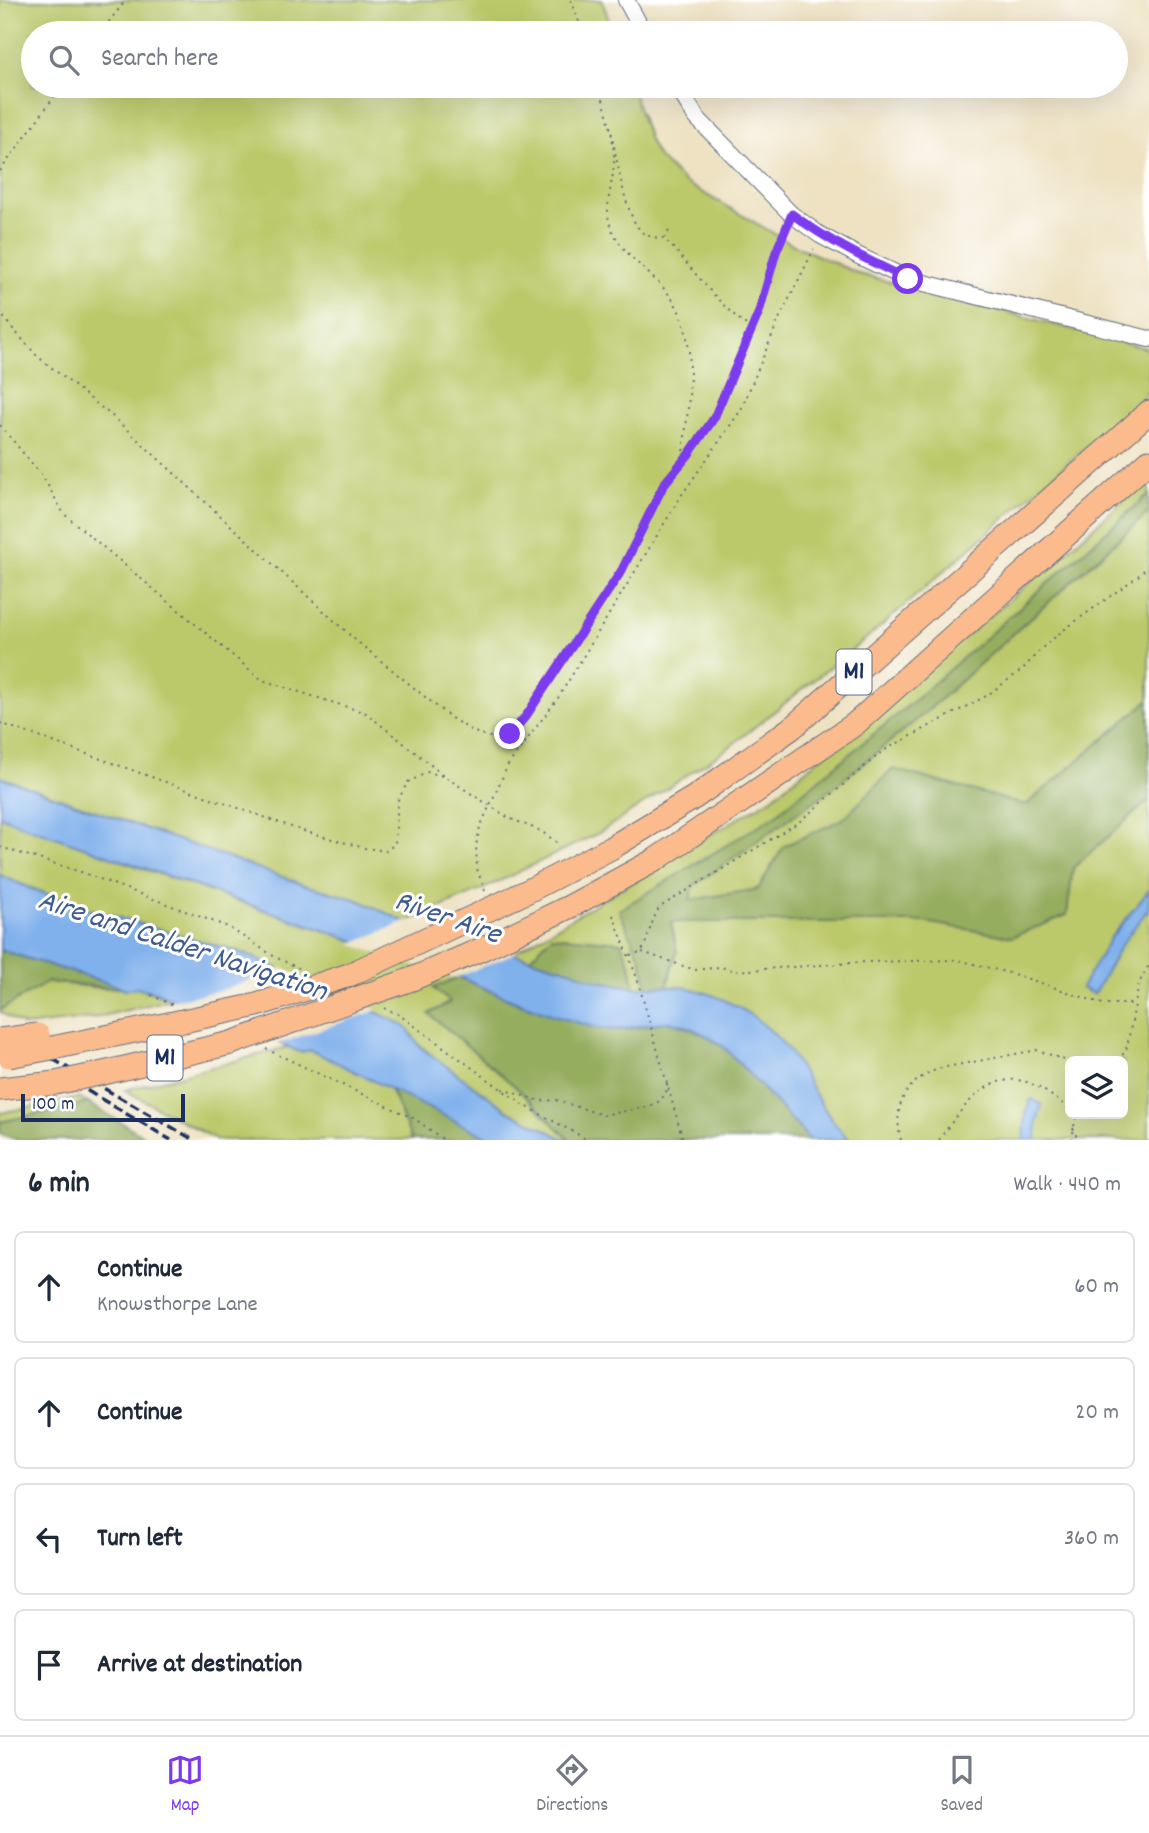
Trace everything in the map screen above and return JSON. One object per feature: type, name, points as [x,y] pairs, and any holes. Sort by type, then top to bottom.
[{"type":"highway","name":"M1","points":[[3,1051],[48,1041],[154,1028],[180,1014],[257,1005],[349,975],[528,891],[611,848],[695,797],[793,727],[1149,412]]},
{"type":"highway","name":"M1","points":[[0,1096],[231,1043],[412,979],[572,906],[655,860],[855,724],[1149,461]]},
{"type":"highway","name":"M1","points":[[0,1089],[50,1084]]},
{"type":"street","points":[[626,0],[637,21]]},
{"type":"street","points":[[684,98],[696,117],[792,214],[820,235],[859,256],[908,279],[1149,339]]},
{"type":"path","points":[[109,21],[126,0]]},
{"type":"path","points":[[571,0],[579,21]]},
{"type":"path","points":[[0,171],[53,98]]},
{"type":"path","points":[[602,98],[632,217],[642,232],[655,238],[664,238],[718,299],[752,329]]},
{"type":"path","points":[[607,115],[614,162],[608,212],[611,228],[629,255],[670,296],[687,331],[690,383],[681,463]]},
{"type":"path","points":[[0,311],[37,356],[112,416],[354,638],[451,718],[474,732],[493,738],[510,734],[526,716],[622,570],[664,484],[714,418],[752,329],[776,252],[792,214]]},
{"type":"path","points":[[664,238],[669,231]]},
{"type":"path","points":[[486,895],[477,869],[476,845],[480,827],[508,765],[558,698],[681,496],[741,410],[779,320],[820,235]]},
{"type":"path","points":[[0,425],[43,477],[64,514],[262,680],[366,713],[447,778],[509,818],[541,831],[559,844]]},
{"type":"path","points":[[641,952],[652,920],[660,907],[799,822],[883,751],[986,696],[1023,669],[1042,648],[1065,629],[1149,565]]},
{"type":"path","points":[[0,723],[265,817],[365,848],[387,850],[395,843],[398,800],[408,782],[428,772],[447,778]]},
{"type":"path","points":[[613,915],[638,978],[683,1140]]},
{"type":"path","points":[[630,955],[641,952],[695,970],[721,967],[735,971],[865,962],[958,960],[1017,975],[1103,1004],[1135,1004]]},
{"type":"path","points":[[1122,1056],[1127,1047],[1139,983],[1149,965]]},
{"type":"path","points":[[151,995],[180,1014]]},
{"type":"path","points":[[264,1048],[415,1119],[444,1140]]},
{"type":"path","points":[[901,1140],[898,1111],[903,1097],[928,1072],[1037,1050],[1065,1060]]},
{"type":"path","points":[[939,1140],[973,1099],[996,1081],[1013,1078],[1037,1086],[1065,1105]]},
{"type":"path","points":[[501,1088],[540,1101],[556,1100],[603,1115],[647,1107],[658,1102],[666,1094],[667,1083]]},
{"type":"path","points":[[1072,1140],[1074,1120]]},
{"type":"path","points":[[1073,1126],[1078,1140]]},
{"type":"green space","points":[[0,0],[602,0],[609,21],[21,21],[21,98],[635,98],[657,156],[684,182],[794,245],[859,274],[1149,349],[1149,392],[873,633],[728,748],[599,833],[483,889],[406,922],[358,900],[305,885],[0,777]]},
{"type":"green space","points":[[1149,478],[1149,1140],[848,1140],[829,1128],[768,1041],[512,954],[772,798],[1053,563]]},
{"type":"green space","points":[[1149,494],[1149,512],[924,714],[834,787],[692,887],[690,900],[758,889],[784,846],[843,819],[893,769],[1026,805],[1149,700],[1149,800],[1073,868],[1067,915],[1012,937],[925,922],[671,922],[677,951],[667,986],[648,987],[640,957],[619,910],[773,817],[909,705]]},
{"type":"green space","points":[[0,816],[144,869],[459,977],[434,988],[451,1002],[430,1013],[516,1087],[570,1140],[538,1128],[472,1086],[419,1044],[400,1023],[245,954],[82,907],[0,875]]},
{"type":"green space","points":[[552,936],[621,942],[630,963],[634,987],[592,980],[573,971],[529,959]]},
{"type":"green space","points":[[0,950],[127,989],[48,982],[0,1010]]},
{"type":"green space","points":[[459,977],[515,1002],[596,1028],[624,1030],[670,1021],[703,1034],[725,1048],[810,1140],[570,1140],[516,1087],[429,1014],[450,1002],[433,988]]},
{"type":"green space","points":[[48,982],[102,988],[138,988],[172,999],[94,1018],[24,1026],[0,1012]]},
{"type":"green space","points":[[288,1047],[300,1052],[311,1050],[389,1087],[412,1140],[217,1140],[125,1090]]},
{"type":"green space","points":[[390,1087],[493,1140],[412,1140]]},
{"type":"green space","points":[[78,1098],[88,1103],[0,1122],[0,1113]]},
{"type":"green space","points":[[88,1103],[151,1140],[17,1140],[0,1133],[0,1122]]},
{"type":"water","points":[[0,777],[305,885],[358,900],[406,922],[603,982],[634,987],[686,988],[725,1000],[754,1017],[779,1039],[828,1114],[850,1140],[810,1140],[725,1048],[690,1027],[668,1022],[604,1029],[559,1017],[459,977],[29,828],[0,816]]},
{"type":"water","name":"Aire and Calder Navigation","points":[[0,875],[82,907],[245,954],[400,1023],[408,1029],[419,1046],[507,1110],[566,1140],[493,1140],[311,1050],[300,1052],[156,992],[138,988],[127,989],[0,950]]},
{"type":"water","points":[[1149,890],[1149,908],[1121,945],[1094,994],[1081,988],[1111,937]]},
{"type":"water","points":[[1031,1099],[1042,1104],[1036,1140],[1024,1140],[1026,1113]]},
{"type":"pier","points":[[411,920],[517,952],[453,979],[350,944]]},
{"type":"pier","points":[[282,968],[378,1010],[275,1045],[169,1001],[226,989]]},
{"type":"railway","points":[[0,1029],[194,1140]]},
{"type":"railway","points":[[74,1083],[171,1140]]},
{"type":"route","points":[[510,734],[526,716],[622,570],[664,484],[714,418],[759,312],[776,252],[792,214],[820,235],[908,279]]},
{"type":"water label","name":"River Aire","points":[[447,920]]}]
